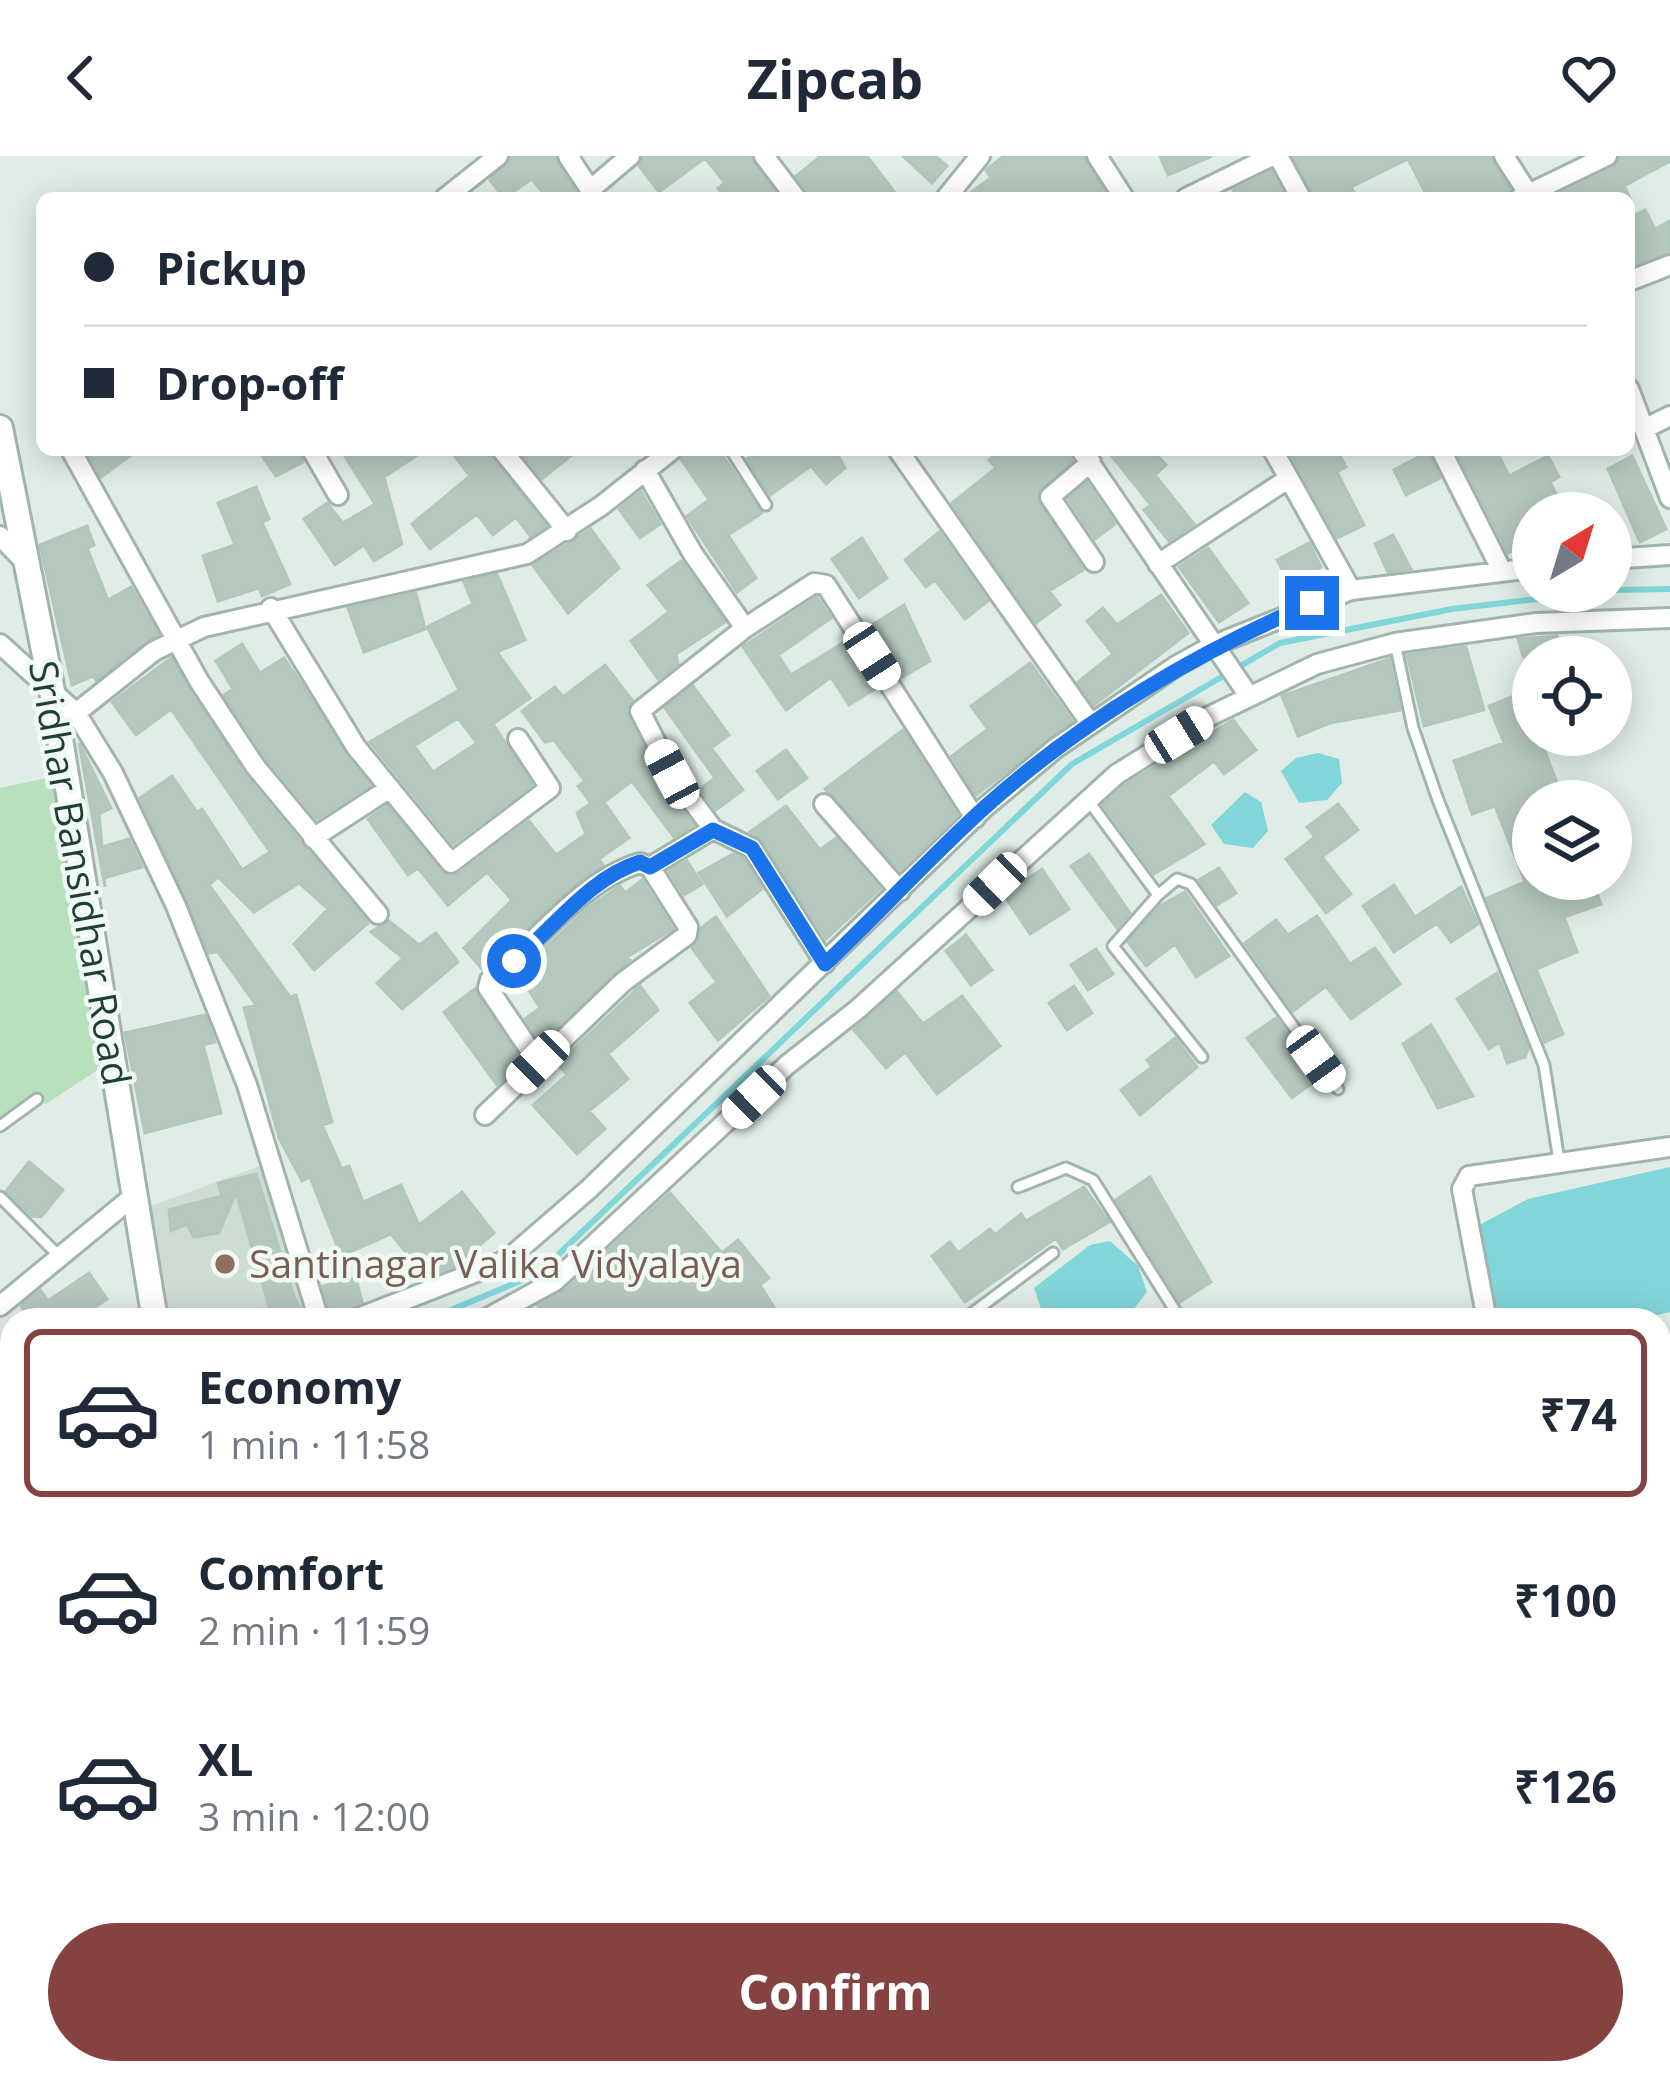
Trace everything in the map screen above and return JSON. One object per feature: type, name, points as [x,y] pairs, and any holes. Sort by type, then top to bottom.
[{"type":"street","points":[[453,192],[498,156]]},
{"type":"street","points":[[568,156],[592,192]]},
{"type":"street","points":[[595,192],[630,156]]},
{"type":"street","points":[[764,156],[791,192]]},
{"type":"street","points":[[951,192],[980,156]]},
{"type":"street","points":[[1097,156],[1120,192]]},
{"type":"street","points":[[1504,156],[1524,192]]},
{"type":"street","points":[[1534,192],[1607,156]]},
{"type":"street","points":[[1201,192],[1284,158],[1298,192]]},
{"type":"street","points":[[1635,278],[1670,265]]},
{"type":"street","points":[[1635,404],[1670,498]]},
{"type":"street","points":[[1644,429],[1670,416]]},
{"type":"street","name":"Sridhar Bansidhar Road","points":[[0,428],[53,696],[153,1308]]},
{"type":"street","points":[[74,456],[176,639],[255,766],[378,914]]},
{"type":"street","points":[[315,456],[338,495]]},
{"type":"street","points":[[507,456],[567,531]]},
{"type":"street","points":[[76,713],[134,664],[176,639],[271,608],[527,554],[567,531],[664,456]]},
{"type":"street","points":[[902,456],[1090,724]]},
{"type":"street","points":[[1088,456],[1051,499],[1094,562]]},
{"type":"street","points":[[1090,456],[1243,687]]},
{"type":"street","points":[[1276,456],[1351,590]]},
{"type":"street","points":[[1444,456],[1502,572]]},
{"type":"street","points":[[645,470],[693,554],[745,628]]},
{"type":"street","points":[[1158,564],[1288,479]]},
{"type":"street","points":[[0,536],[26,563]]},
{"type":"street","points":[[1632,558],[1670,555]]},
{"type":"street","points":[[383,1308],[507,1260],[589,1189],[974,818],[1090,724],[1218,651],[1351,590],[1512,571]]},
{"type":"street","points":[[825,964],[752,848],[713,830],[672,774],[640,711],[745,628],[814,583],[826,585],[974,818]]},
{"type":"street","points":[[271,608],[356,747],[446,859],[458,861],[550,788],[518,740]]},
{"type":"street","points":[[508,1308],[538,1293],[619,1226],[787,1065],[858,1009],[1117,774],[1243,687],[1395,644],[1536,622],[1670,619]]},
{"type":"street","points":[[5,658],[76,713],[122,792],[233,1046],[315,1308]]},
{"type":"street","points":[[313,838],[390,788]]},
{"type":"street","points":[[824,804],[900,891]]},
{"type":"street","points":[[650,867],[713,830]]},
{"type":"street","points":[[485,1115],[657,953],[686,935],[688,927],[650,867],[640,862],[627,866],[585,896],[490,980],[488,988],[538,1062]]},
{"type":"street","points":[[1485,1308],[1462,1190],[1469,1176],[1670,1147]]},
{"type":"street","points":[[0,1306],[135,1196]]},
{"type":"lane","points":[[734,456],[766,505]]},
{"type":"lane","points":[[1395,644],[1413,728],[1438,800],[1544,1065],[1559,1161]]},
{"type":"lane","points":[[1088,800],[1158,895]]},
{"type":"lane","points":[[1202,1057],[1114,951],[1115,941],[1178,878],[1191,884],[1338,1089]]},
{"type":"lane","points":[[0,1126],[37,1099]]},
{"type":"lane","points":[[1018,1186],[1066,1168],[1093,1180],[1173,1308]]},
{"type":"lane","points":[[0,1197],[62,1258]]},
{"type":"lane","points":[[979,1308],[1053,1253]]},
{"type":"shaded area","name":"Santinagar Valika Vidyalaya","points":[[263,1165],[311,1308],[161,1308],[143,1209]]},
{"type":"green space","points":[[61,775],[105,1065],[46,1104],[38,1092],[0,1120],[0,788]]},
{"type":"water","points":[[1318,753],[1339,759],[1342,783],[1327,800],[1299,803],[1281,771],[1296,758]]},
{"type":"water","points":[[1245,792],[1261,802],[1268,831],[1253,848],[1224,844],[1211,825]]},
{"type":"water","points":[[1670,1167],[1670,1308],[1491,1308],[1470,1230],[1528,1199]]},
{"type":"water","points":[[1110,1241],[1138,1266],[1147,1292],[1134,1308],[1041,1308],[1034,1288],[1090,1245]]},
{"type":"building","points":[[511,156],[555,156],[576,192],[542,192],[532,179],[513,192],[499,192],[490,180]]},
{"type":"building","points":[[643,156],[751,156],[775,192],[721,192],[718,188],[725,183],[705,158],[659,192],[639,166]]},
{"type":"building","points":[[821,156],[867,156],[894,192],[805,192],[796,176]]},
{"type":"building","points":[[903,156],[935,156],[947,166],[932,183]]},
{"type":"building","points":[[1004,156],[1084,156],[1105,192],[971,192],[991,178],[986,170]]},
{"type":"building","points":[[1160,156],[1212,156],[1168,175]]},
{"type":"building","points":[[1293,156],[1491,156],[1510,190],[1425,192],[1408,159],[1351,187],[1354,192],[1311,192]]},
{"type":"building","points":[[1620,156],[1670,156],[1670,161],[1624,186],[1627,192],[1563,192],[1613,168]]},
{"type":"building","points":[[1271,171],[1283,192],[1234,192]]},
{"type":"building","points":[[1645,210],[1655,229],[1670,221],[1670,252],[1636,264],[1635,215]]},
{"type":"building","points":[[89,456],[130,456],[101,477]]},
{"type":"building","points":[[262,456],[301,456],[303,462],[276,476]]},
{"type":"building","points":[[345,456],[416,456],[384,477],[402,544],[374,561],[364,545],[335,565],[304,519],[327,503],[343,523],[375,504]]},
{"type":"building","points":[[455,456],[494,456],[546,526],[530,536],[516,517],[493,535],[477,514],[430,549],[412,524],[470,476]]},
{"type":"building","points":[[524,456],[571,456],[542,479]]},
{"type":"building","points":[[723,456],[762,513],[728,535],[756,578],[737,592],[687,516],[709,500],[681,459]]},
{"type":"building","points":[[838,456],[845,468],[826,484],[811,466],[770,495],[747,459]]},
{"type":"building","points":[[994,456],[1068,456],[1072,461],[1037,497],[1083,570],[1049,591],[1060,605],[1036,623],[952,503],[996,468],[989,460]]},
{"type":"building","points":[[1112,456],[1158,456],[1166,465],[1155,475],[1194,524],[1169,541],[1144,510],[1151,505]]},
{"type":"building","points":[[1292,456],[1340,456],[1346,467],[1337,472],[1364,525],[1337,538]]},
{"type":"building","points":[[1430,456],[1440,478],[1406,495],[1394,470]]},
{"type":"building","points":[[1459,456],[1499,456],[1509,476],[1548,456],[1559,477],[1550,482],[1555,492],[1512,492],[1512,551],[1508,553]]},
{"type":"building","points":[[1632,456],[1666,529],[1640,542],[1632,524],[1632,492],[1618,492],[1608,469]]},
{"type":"building","points":[[1087,483],[1115,524],[1095,539],[1068,499]]},
{"type":"building","points":[[256,487],[269,519],[262,522],[290,584],[262,596],[259,588],[218,601],[203,556],[235,545],[218,503]]},
{"type":"building","points":[[641,492],[660,524],[640,538],[619,509]]},
{"type":"building","points":[[87,526],[94,545],[87,548],[108,600],[131,587],[158,634],[96,680],[93,676],[72,685],[40,545]]},
{"type":"building","points":[[591,529],[619,568],[568,613],[533,566]]},
{"type":"building","points":[[939,532],[988,601],[965,619],[935,580],[926,587],[905,560]]},
{"type":"building","points":[[1393,535],[1411,569],[1388,572],[1375,544]]},
{"type":"building","points":[[862,538],[887,578],[859,598],[832,559]]},
{"type":"building","points":[[1309,543],[1321,567],[1289,583],[1277,560]]},
{"type":"building","points":[[1208,548],[1248,603],[1219,622],[1179,567]]},
{"type":"building","points":[[681,561],[725,622],[676,654],[678,664],[658,679],[631,641],[669,612],[648,585]]},
{"type":"building","points":[[497,574],[525,640],[497,652],[530,698],[493,724],[532,785],[453,844],[370,742],[459,690],[427,627],[473,604],[464,582]],"holes":[[[458,718],[477,743],[433,772],[414,746]]]},
{"type":"building","points":[[416,593],[425,629],[364,652],[348,608]]},
{"type":"building","points":[[1161,595],[1188,633],[1094,705],[1078,682],[1113,654],[1087,621],[1103,608],[1117,625]]},
{"type":"building","points":[[817,597],[831,618],[778,655],[791,675],[846,641],[876,688],[849,705],[831,677],[786,710],[743,647]]},
{"type":"building","points":[[904,605],[930,661],[901,678],[869,627]]},
{"type":"building","points":[[242,644],[260,673],[284,658],[370,785],[317,819],[266,758],[224,695],[233,689],[216,661]]},
{"type":"building","points":[[1466,647],[1484,710],[1424,726],[1407,655]]},
{"type":"building","points":[[171,658],[244,774],[368,923],[314,970],[294,944],[328,909],[299,883],[254,912],[218,877],[209,885],[290,997],[296,995],[332,1122],[322,1125],[342,1169],[349,1166],[363,1202],[401,1185],[419,1225],[462,1192],[494,1233],[455,1266],[426,1277],[391,1234],[341,1256],[310,1177],[302,1181],[279,1138],[244,1008],[256,1005],[218,952],[209,953],[140,798],[172,776],[197,812],[202,809],[242,870],[270,852],[171,709],[136,735],[112,702]]},
{"type":"building","points":[[1389,659],[1400,710],[1330,723],[1298,736],[1282,696]]},
{"type":"building","points":[[1030,663],[1072,721],[976,795],[952,756],[988,729],[971,706]]},
{"type":"building","points":[[605,665],[632,700],[628,716],[660,780],[693,825],[674,837],[632,781],[604,802],[629,838],[599,859],[603,865],[570,888],[482,969],[464,948],[512,900],[487,872],[448,905],[418,868],[408,875],[368,819],[387,806],[447,876],[459,874],[529,821],[556,855],[586,834],[577,813],[591,803],[578,786],[585,781],[554,740],[545,742],[522,711],[555,687],[563,697]]},
{"type":"building","points":[[693,686],[729,735],[711,748],[743,790],[716,810],[700,789],[715,778],[665,708]]},
{"type":"building","points":[[1512,697],[1512,756],[1547,756],[1556,780],[1512,780],[1512,849],[1495,806],[1472,814],[1454,761],[1504,743],[1489,706]]},
{"type":"building","points":[[1233,720],[1256,750],[1224,774],[1214,761],[1168,796],[1204,844],[1154,874],[1103,805],[1125,785]]},
{"type":"building","points":[[903,730],[957,815],[900,870],[825,789]]},
{"type":"building","points":[[79,743],[111,808],[99,814],[102,847],[129,839],[142,867],[104,878],[105,887]]},
{"type":"building","points":[[786,750],[807,778],[778,799],[757,771]]},
{"type":"building","points":[[1338,804],[1358,830],[1322,857],[1351,894],[1326,913],[1286,859],[1315,837],[1307,827]]},
{"type":"building","points":[[786,806],[820,850],[836,838],[880,889],[826,939],[763,841],[750,832]]},
{"type":"building","points":[[733,854],[743,858],[762,889],[727,916],[699,873]]},
{"type":"building","points":[[1089,854],[1130,913],[1117,928],[1071,866]]},
{"type":"building","points":[[687,861],[702,884],[684,895],[669,871]]},
{"type":"building","points":[[1219,868],[1236,893],[1217,905],[1199,880]]},
{"type":"building","points":[[1042,869],[1069,909],[1030,934],[1004,895]]},
{"type":"building","points":[[642,880],[673,929],[627,957],[630,960],[541,1042],[525,1019],[540,1008],[518,973],[588,908],[620,886],[625,893]]},
{"type":"building","points":[[1394,885],[1415,917],[1461,887],[1478,924],[1451,942],[1437,923],[1394,952],[1363,906]]},
{"type":"building","points":[[1512,887],[1512,900],[1600,900],[1601,904],[1564,917],[1577,952],[1536,969],[1563,1034],[1545,1042],[1487,898]]},
{"type":"building","points":[[1185,892],[1229,956],[1196,977],[1175,944],[1146,966],[1128,942],[1160,906]]},
{"type":"building","points":[[1317,916],[1350,964],[1375,948],[1400,984],[1351,1019],[1326,986],[1293,1011],[1245,943],[1276,920],[1288,935]]},
{"type":"building","points":[[716,917],[769,996],[718,1040],[690,1003],[717,982],[692,948],[701,928]]},
{"type":"building","points":[[389,921],[419,945],[436,933],[458,962],[402,1009],[377,983],[403,958],[371,932]]},
{"type":"building","points":[[966,935],[992,970],[971,985],[946,951]]},
{"type":"building","points":[[1096,949],[1113,974],[1088,990],[1071,965]]},
{"type":"building","points":[[1497,973],[1528,1049],[1525,1057],[1507,1063],[1500,1042],[1489,1049],[1457,999]]},
{"type":"building","points":[[640,986],[658,1010],[608,1054],[628,1079],[589,1111],[605,1129],[577,1154],[533,1105],[567,1075],[558,1064]]},
{"type":"building","points":[[1074,986],[1092,1013],[1067,1030],[1049,1003]]},
{"type":"building","points":[[475,989],[521,1061],[497,1085],[444,1012]]},
{"type":"building","points":[[897,992],[923,1024],[962,996],[1000,1046],[937,1094],[905,1052],[886,1068],[854,1030]]},
{"type":"building","points":[[205,1015],[215,1042],[203,1045],[221,1113],[145,1133],[125,1033]]},
{"type":"building","points":[[1276,1018],[1319,1078],[1292,1098],[1247,1038]]},
{"type":"building","points":[[1431,1025],[1473,1096],[1438,1108],[1403,1044]]},
{"type":"building","points":[[1175,1038],[1197,1067],[1140,1115],[1121,1090],[1152,1067],[1147,1060]]},
{"type":"building","points":[[29,1162],[63,1190],[41,1217],[32,1216],[6,1191]]},
{"type":"building","points":[[256,1174],[299,1308],[270,1308],[236,1192],[219,1233],[194,1237],[187,1224],[171,1231],[169,1210],[222,1196],[218,1183]]},
{"type":"building","points":[[1150,1177],[1211,1282],[1180,1302],[1116,1200]]},
{"type":"building","points":[[1084,1187],[1109,1222],[1063,1249],[1056,1238],[965,1302],[932,1256],[950,1242],[958,1253],[990,1229],[995,1235],[1021,1214],[1026,1221]]},
{"type":"building","points":[[670,1193],[722,1253],[738,1240],[769,1278],[760,1285],[774,1308],[538,1306],[564,1291]]},
{"type":"building","points":[[89,1273],[107,1299],[94,1308],[21,1306],[40,1290],[48,1301]]},
{"type":"building","points":[[356,1278],[362,1302],[352,1308],[329,1308],[323,1286]]},
{"type":"waterway","points":[[1632,590],[1670,589]]},
{"type":"waterway","points":[[456,1308],[539,1273],[1072,764],[1280,643],[1512,602]]},
{"type":"place","name":"Santinagar Valika Vidyalaya","points":[[225,1264]]},
{"type":"route","points":[[514,961],[574,904],[627,866],[640,862],[650,867],[713,830],[752,848],[825,964],[985,808],[1056,748],[1176,666],[1312,603]]}]
